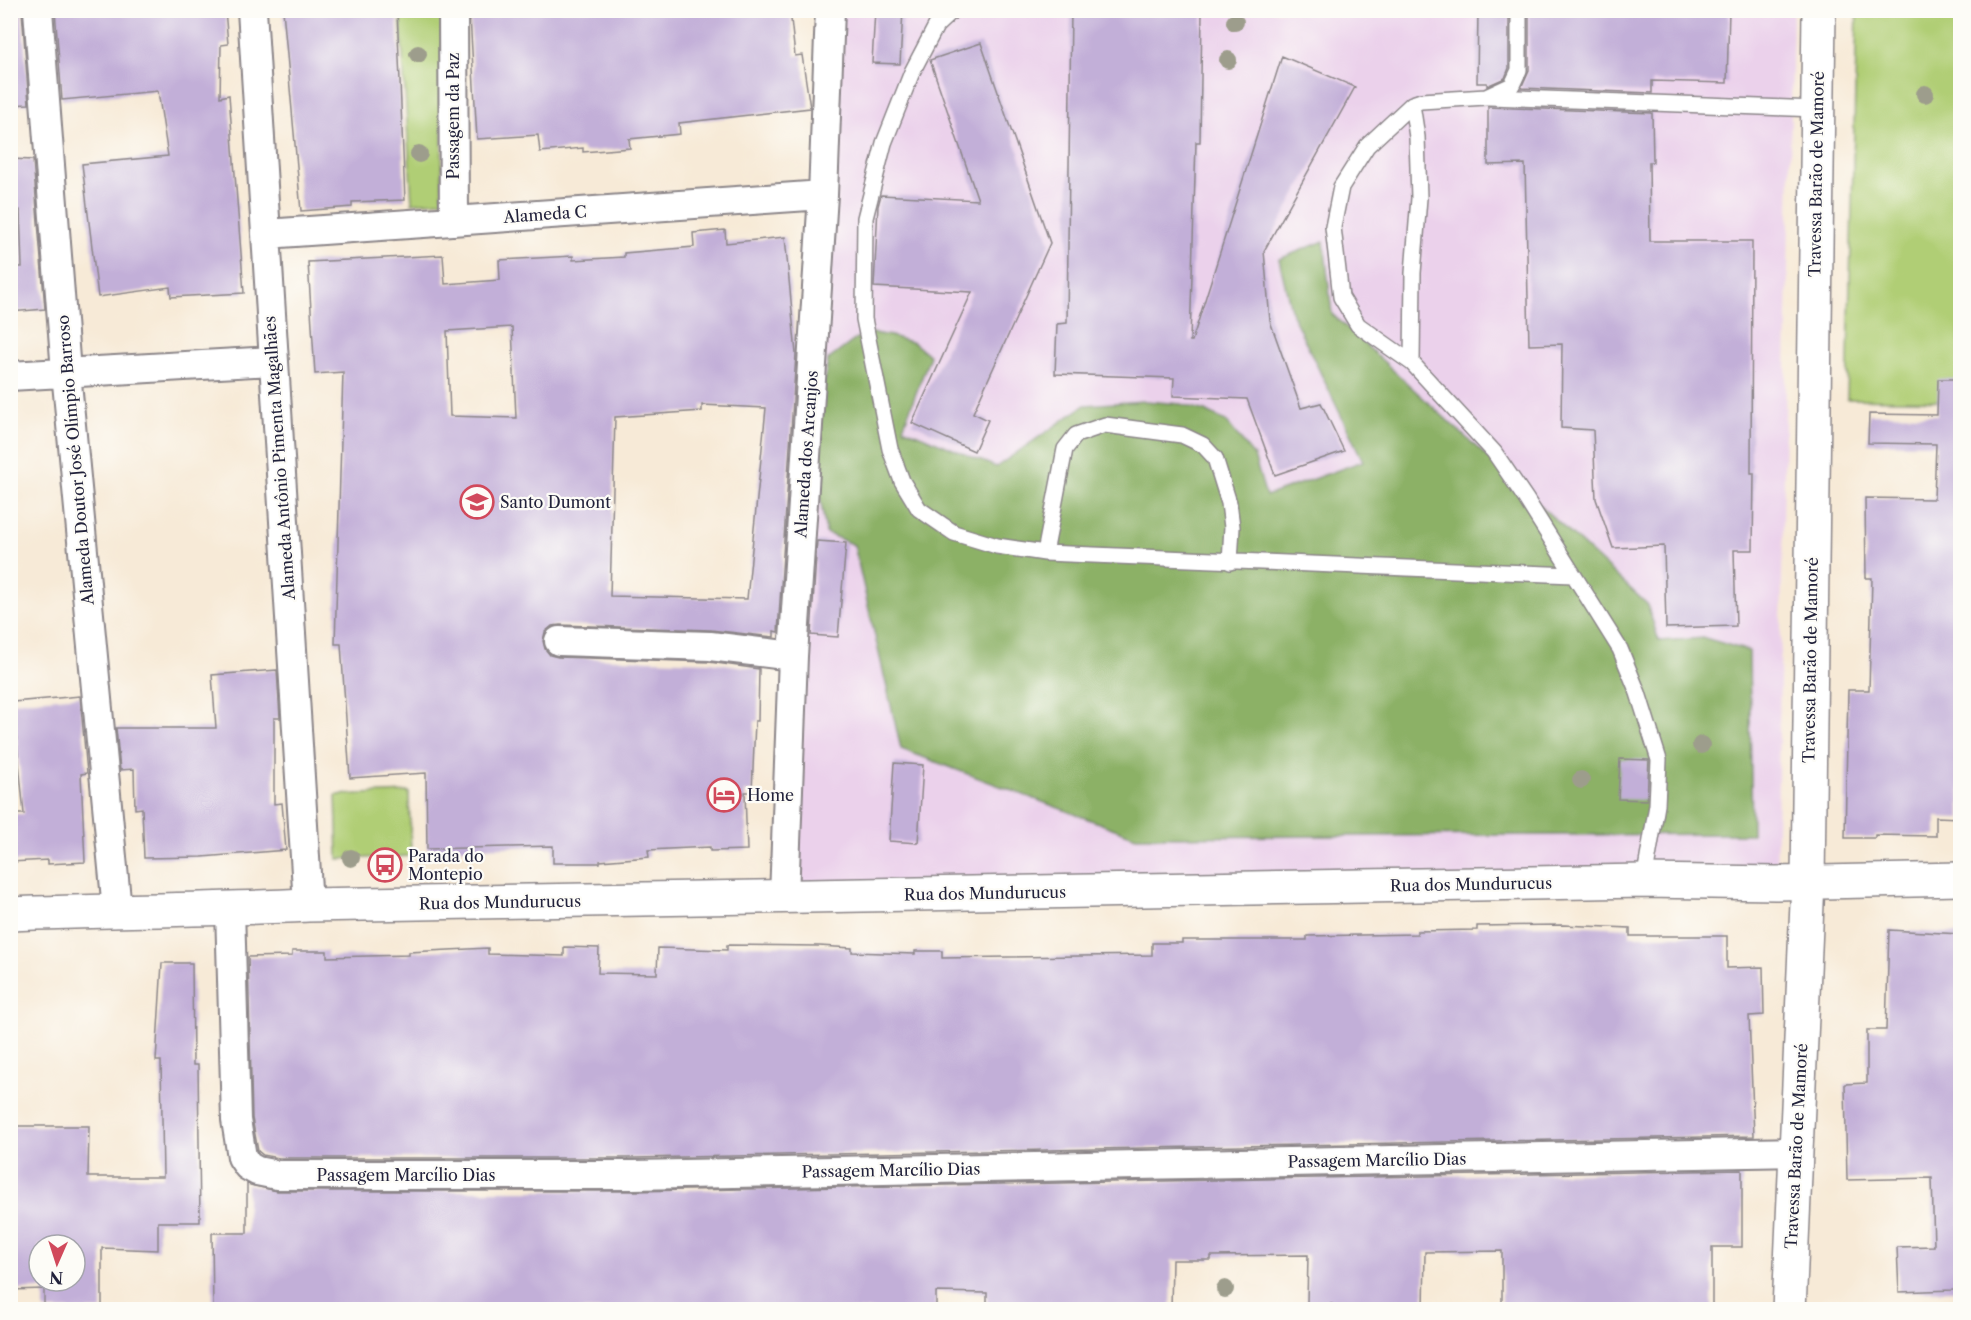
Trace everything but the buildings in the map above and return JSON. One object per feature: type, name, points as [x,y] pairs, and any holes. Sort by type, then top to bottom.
[{"type":"street","name":"Alameda Doutor José Olímpio Barroso","points":[[38,10],[66,372],[117,910]]},
{"type":"street","name":"Alameda Antônio Pimenta Magalhães","points":[[252,10],[272,361],[308,905]]},
{"type":"street","name":"Passagem da Paz","points":[[453,10],[454,220]]},
{"type":"street","name":"Travessa Barão de Mamoré","points":[[1789,1310],[1808,881],[1819,10]]},
{"type":"street","name":"Alameda dos Arcanjos","points":[[784,897],[793,656],[824,195],[829,11]]},
{"type":"street","name":"Alameda C","points":[[266,234],[824,195]]},
{"type":"street","points":[[10,376],[272,361]]},
{"type":"street","points":[[559,640],[710,646],[793,656]]},
{"type":"street","name":"Rua dos Mundurucus","points":[[10,914],[308,905],[1644,881],[1960,879]]},
{"type":"street","name":"Passagem Marcílio Dias","points":[[230,909],[236,1120],[242,1157],[248,1166],[257,1171],[277,1175],[646,1175],[1796,1152]]},
{"type":"lane","points":[[953,10],[936,26],[912,72],[884,143],[865,218],[864,319],[890,449],[902,481],[919,509],[954,534],[997,546],[1045,553],[1573,575]]},
{"type":"lane","points":[[1486,97],[1512,85],[1519,70],[1519,10]]},
{"type":"lane","points":[[1644,881],[1657,805],[1659,760],[1638,693],[1620,649],[1494,452],[1412,363],[1358,326],[1341,297],[1333,227],[1341,188],[1367,146],[1412,104],[1421,101],[1486,97],[1816,109]]},
{"type":"lane","points":[[1412,104],[1417,137],[1419,189],[1413,273],[1412,363]]},
{"type":"lane","points":[[1045,553],[1065,449],[1076,435],[1105,425],[1182,435],[1203,445],[1215,458],[1230,503],[1232,527],[1230,562]]},
{"type":"shaded area","points":[[830,11],[1793,11],[1776,883],[784,897]]},
{"type":"green space","points":[[400,11],[443,11],[442,201],[412,203]]},
{"type":"green space","points":[[1857,11],[1960,11],[1960,401],[1847,399]]},
{"type":"green space","points":[[1324,241],[1332,314],[1647,604],[1659,641],[1705,638],[1749,651],[1752,834],[1136,837],[901,749],[854,545],[826,533],[812,448],[828,360],[865,332],[914,343],[930,356],[903,428],[996,467],[1085,405],[1145,401],[1181,404],[1205,411],[1226,421],[1254,456],[1266,496],[1363,461],[1292,314],[1279,259]]},
{"type":"green space","points":[[409,792],[411,856],[338,859],[336,795]]},
{"type":"place","name":"Santo Dumont","points":[[477,502]]},
{"type":"place","name":"Home","points":[[724,795]]},
{"type":"place","name":"Parada do Montepio","points":[[385,865]]}]
